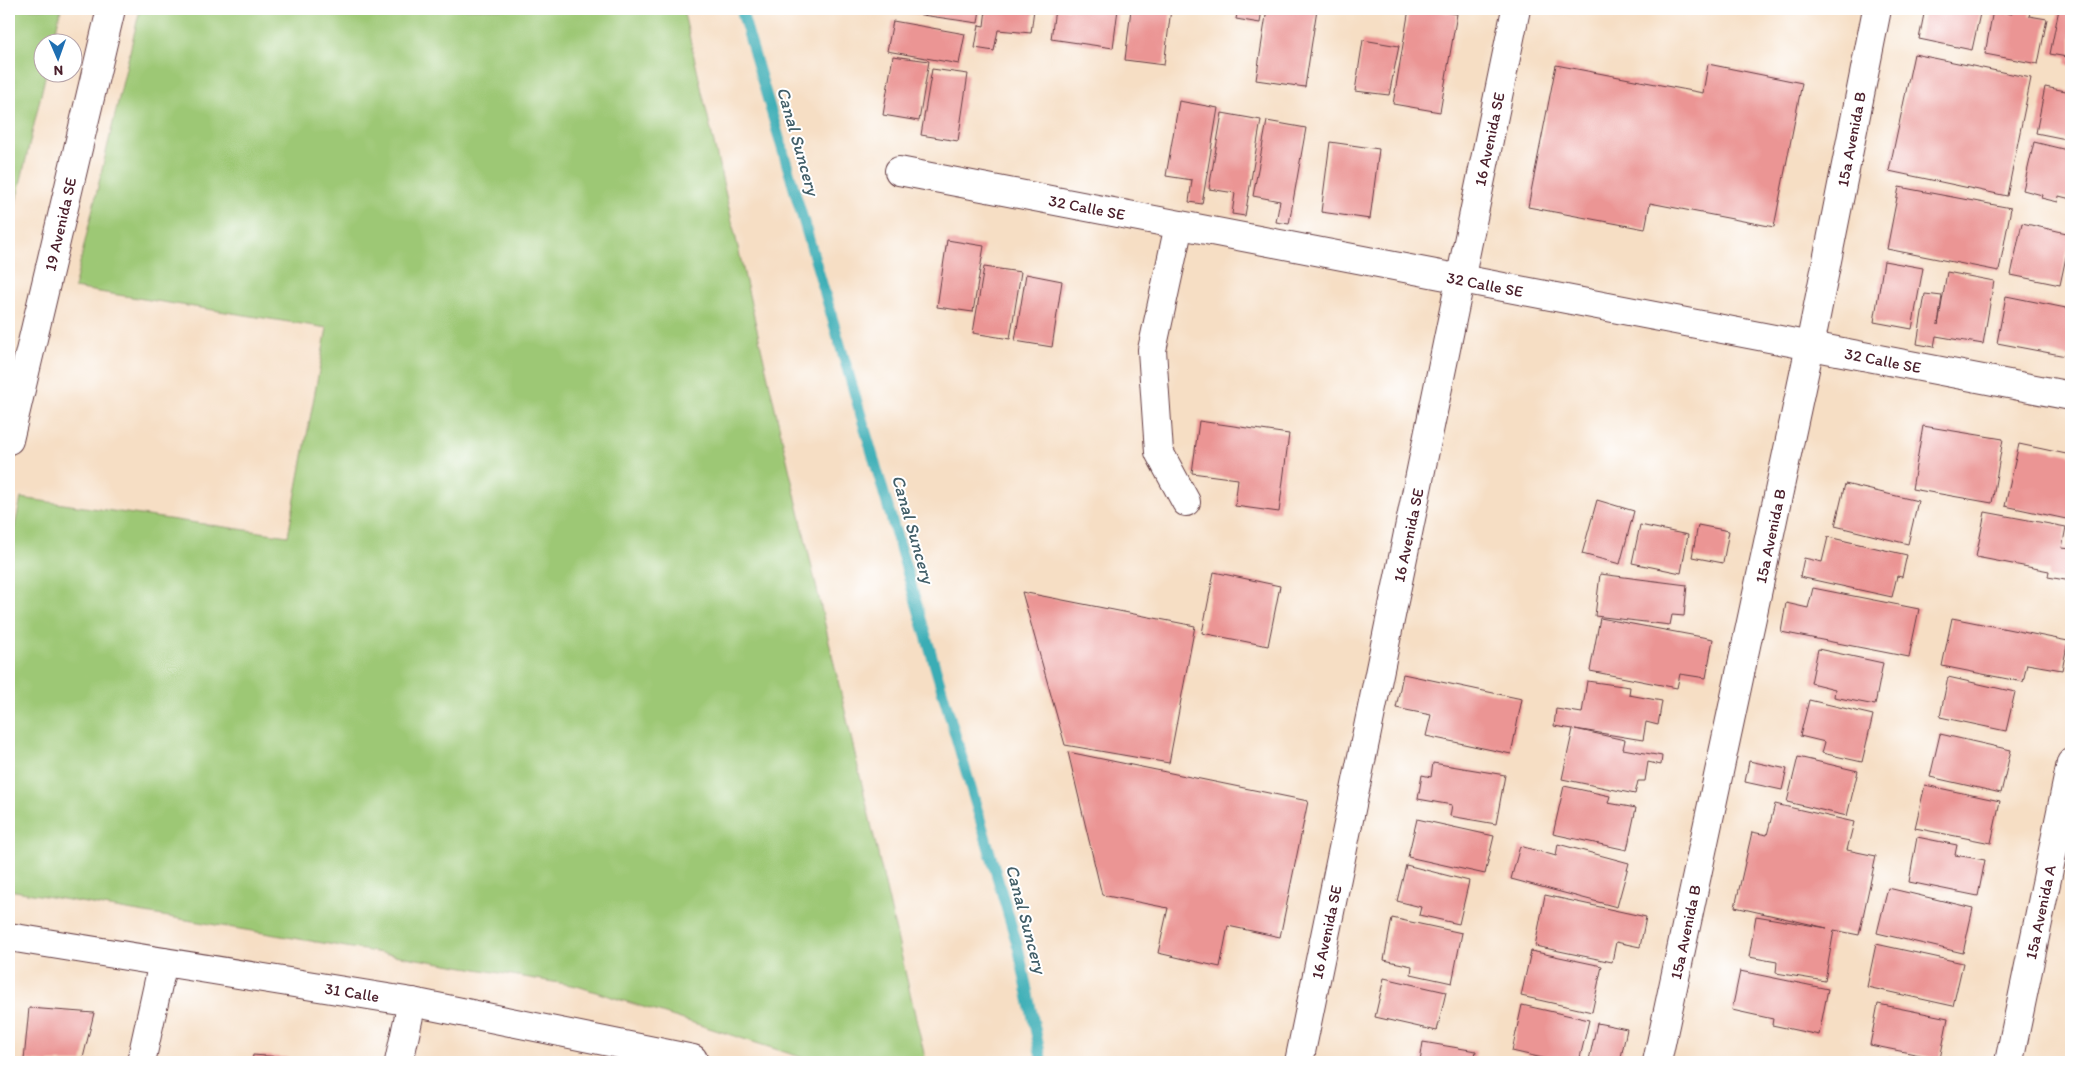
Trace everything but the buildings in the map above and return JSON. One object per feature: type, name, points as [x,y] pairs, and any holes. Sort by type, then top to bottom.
[{"type":"street","name":"19 Avenida SE","points":[[9,440],[110,9]]},
{"type":"street","name":"16 Avenida SE","points":[[1299,1062],[1516,9]]},
{"type":"street","name":"15a Avenida B","points":[[1657,1062],[1810,346],[1877,9]]},
{"type":"street","name":"32 Calle SE","points":[[899,171],[2071,396]]},
{"type":"street","points":[[1179,225],[1152,350],[1159,452],[1186,502]]},
{"type":"street","name":"15a Avenida A","points":[[2009,1062],[2071,762]]},
{"type":"street","name":"31 Calle","points":[[9,937],[412,1002],[693,1061]]},
{"type":"street","points":[[141,1062],[163,962]]},
{"type":"street","points":[[399,1062],[412,1002]]},
{"type":"green space","points":[[9,9],[61,9],[55,32],[32,32],[32,82],[44,82],[9,232]]},
{"type":"green space","points":[[140,9],[683,9],[926,1062],[816,1062],[577,986],[9,890],[9,553],[21,498],[288,536],[327,328],[74,288]]},
{"type":"waterway","name":"Canal Suncery","points":[[741,9],[1019,951],[1042,1062]]}]
